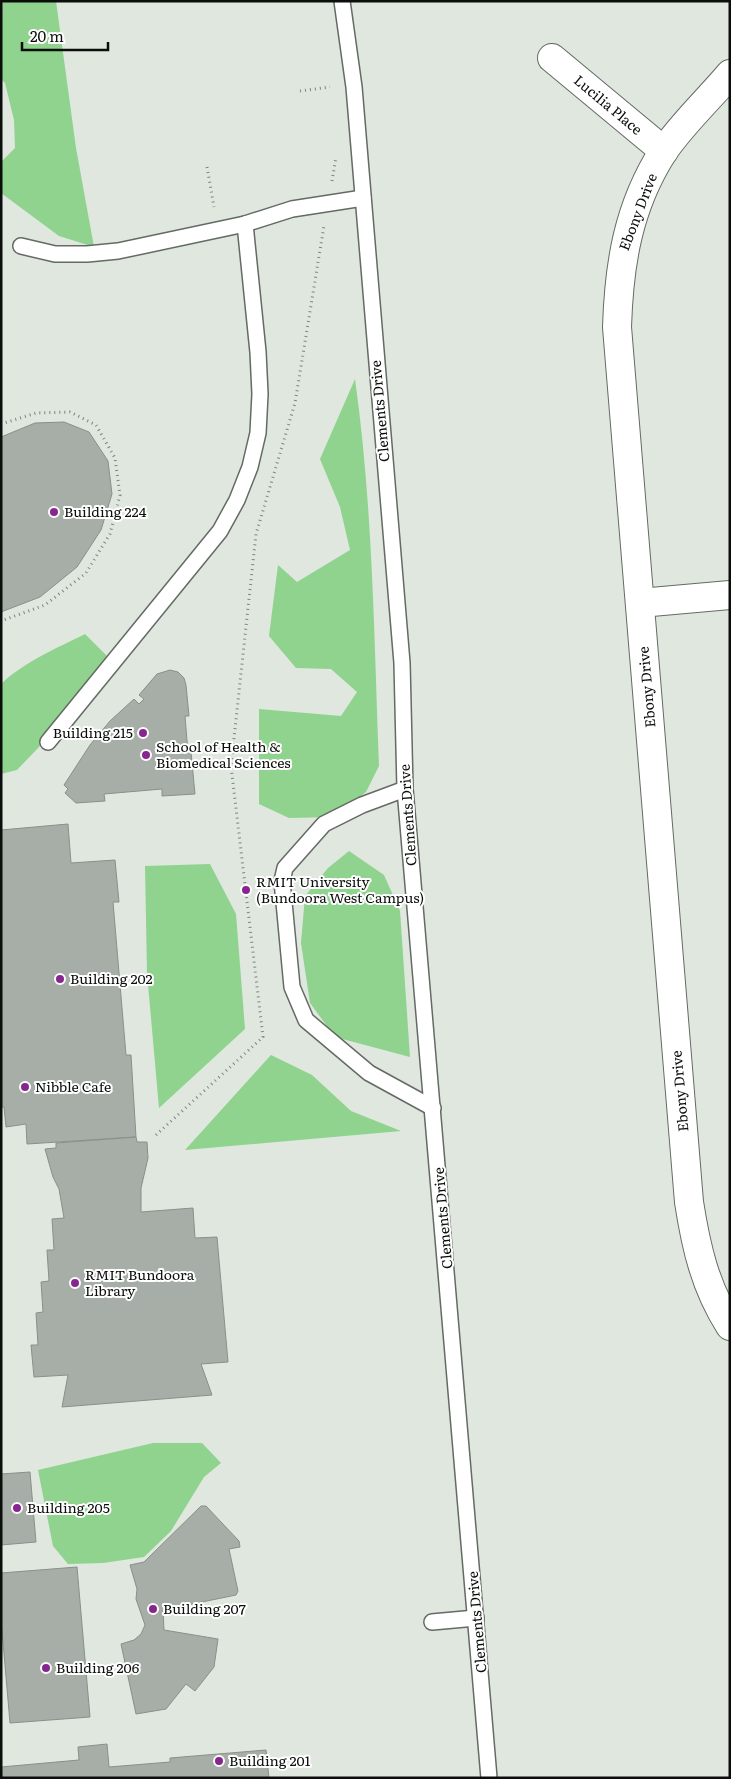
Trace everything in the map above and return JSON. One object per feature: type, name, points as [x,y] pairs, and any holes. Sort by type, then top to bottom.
[{"type":"street","name":"Lucilia Place","points":[[552,58],[664,152]]},
{"type":"street","name":"Ebony Drive","points":[[730,74],[664,152],[647,184],[629,229],[621,257],[618,291],[619,356],[689,1202],[703,1272],[716,1303],[730,1326]]},
{"type":"street","points":[[640,603],[730,595]]},
{"type":"lane","name":"Clements Drive","points":[[342,1],[354,87],[402,663],[405,789],[489,1778]]},
{"type":"lane","points":[[21,246],[55,254],[87,254],[118,251],[245,224],[292,209],[363,198]]},
{"type":"lane","points":[[48,742],[220,531],[237,500],[250,467],[258,433],[260,394],[245,224]]},
{"type":"lane","points":[[405,789],[362,805],[324,824],[285,868],[282,881],[288,957],[292,987],[306,1020],[369,1073],[433,1108]]},
{"type":"lane","points":[[432,1622],[476,1618]]},
{"type":"path","points":[[300,91],[330,86],[354,87]]},
{"type":"path","points":[[330,86],[331,96]]},
{"type":"path","points":[[156,1136],[263,1037],[231,766],[256,534],[295,403],[336,156]]},
{"type":"path","points":[[207,166],[219,230]]},
{"type":"path","points":[[1,424],[36,412],[70,412],[96,425],[115,458],[120,495],[110,534],[86,573],[45,604],[1,621]]},
{"type":"green space","points":[[1,1],[56,1],[76,148],[94,247],[59,236],[1,193],[1,162],[15,148],[14,120],[5,83],[1,79]]},
{"type":"green space","points":[[355,379],[366,475],[379,766],[366,792],[334,817],[289,818],[259,804],[259,709],[341,716],[357,692],[331,669],[296,668],[269,636],[278,565],[297,582],[350,550],[340,507],[320,459]]},
{"type":"green space","points":[[85,634],[109,658],[79,691],[39,747],[17,770],[1,774],[1,684],[30,662]]},
{"type":"green space","points":[[349,851],[384,875],[400,911],[410,1057],[335,1037],[310,1003],[301,943],[305,896],[328,868]]},
{"type":"green space","points":[[210,864],[236,914],[245,1029],[159,1108],[147,973],[145,866]]},
{"type":"green space","points":[[271,1055],[312,1075],[351,1111],[401,1131],[185,1150]]},
{"type":"green space","points":[[153,1443],[202,1443],[221,1463],[204,1477],[171,1531],[144,1557],[103,1563],[68,1564],[53,1546],[38,1470]]},
{"type":"building","name":"Building 224","points":[[64,422],[89,432],[108,461],[112,494],[101,530],[77,567],[40,597],[1,612],[1,437],[35,423]]},
{"type":"building","name":"Building 215","points":[[170,670],[178,672],[184,678],[186,685],[189,716],[185,716],[188,753],[191,752],[195,794],[162,796],[162,789],[104,794],[105,801],[76,803],[65,793],[68,789],[64,785],[90,745],[110,721],[134,699],[139,704],[144,699],[139,695],[157,674]]},
{"type":"building","name":"Building 202","points":[[68,824],[71,863],[115,860],[119,902],[113,902],[126,1055],[131,1055],[136,1137],[27,1144],[26,1124],[6,1127],[4,1107],[1,1107],[1,830]]},
{"type":"building","points":[[136,1137],[137,1142],[147,1142],[148,1158],[141,1188],[141,1212],[193,1208],[195,1238],[217,1237],[228,1362],[201,1364],[212,1395],[62,1407],[68,1375],[34,1377],[31,1345],[38,1345],[36,1313],[43,1312],[41,1282],[49,1281],[47,1250],[54,1250],[52,1219],[64,1218],[59,1189],[53,1177],[45,1149],[56,1148],[56,1143]]},
{"type":"building","name":"Building 205","points":[[30,1472],[36,1542],[1,1545],[1,1474]]},
{"type":"building","name":"Building 207","points":[[201,1506],[206,1506],[239,1541],[240,1547],[229,1549],[238,1591],[236,1595],[163,1610],[164,1630],[218,1639],[214,1667],[195,1691],[186,1684],[166,1709],[136,1714],[121,1644],[134,1640],[141,1634],[145,1625],[136,1599],[137,1589],[130,1565],[144,1562]]},
{"type":"building","name":"Building 206","points":[[77,1567],[90,1717],[10,1723],[1,1619],[1,1573]]},
{"type":"building","name":"Building 201","points":[[107,1744],[109,1767],[170,1762],[170,1758],[266,1750],[269,1778],[1,1778],[1,1767],[79,1760],[78,1747]]},
{"type":"place","name":"Building 224","points":[[54,512]]},
{"type":"place","name":"Building 215","points":[[143,733]]},
{"type":"place","name":"School of Health & Biomedical Sciences","points":[[146,755]]},
{"type":"place","name":"RMIT University (Bundoora West Campus)","points":[[246,890]]},
{"type":"place","name":"Building 202","points":[[60,979]]},
{"type":"place","name":"Nibble Cafe","points":[[25,1087]]},
{"type":"place","name":"RMIT Bundoora Library","points":[[75,1283]]},
{"type":"place","name":"Building 205","points":[[17,1508]]},
{"type":"place","name":"Building 207","points":[[153,1609]]},
{"type":"place","name":"Building 206","points":[[46,1668]]},
{"type":"place","name":"Building 201","points":[[219,1761]]}]
